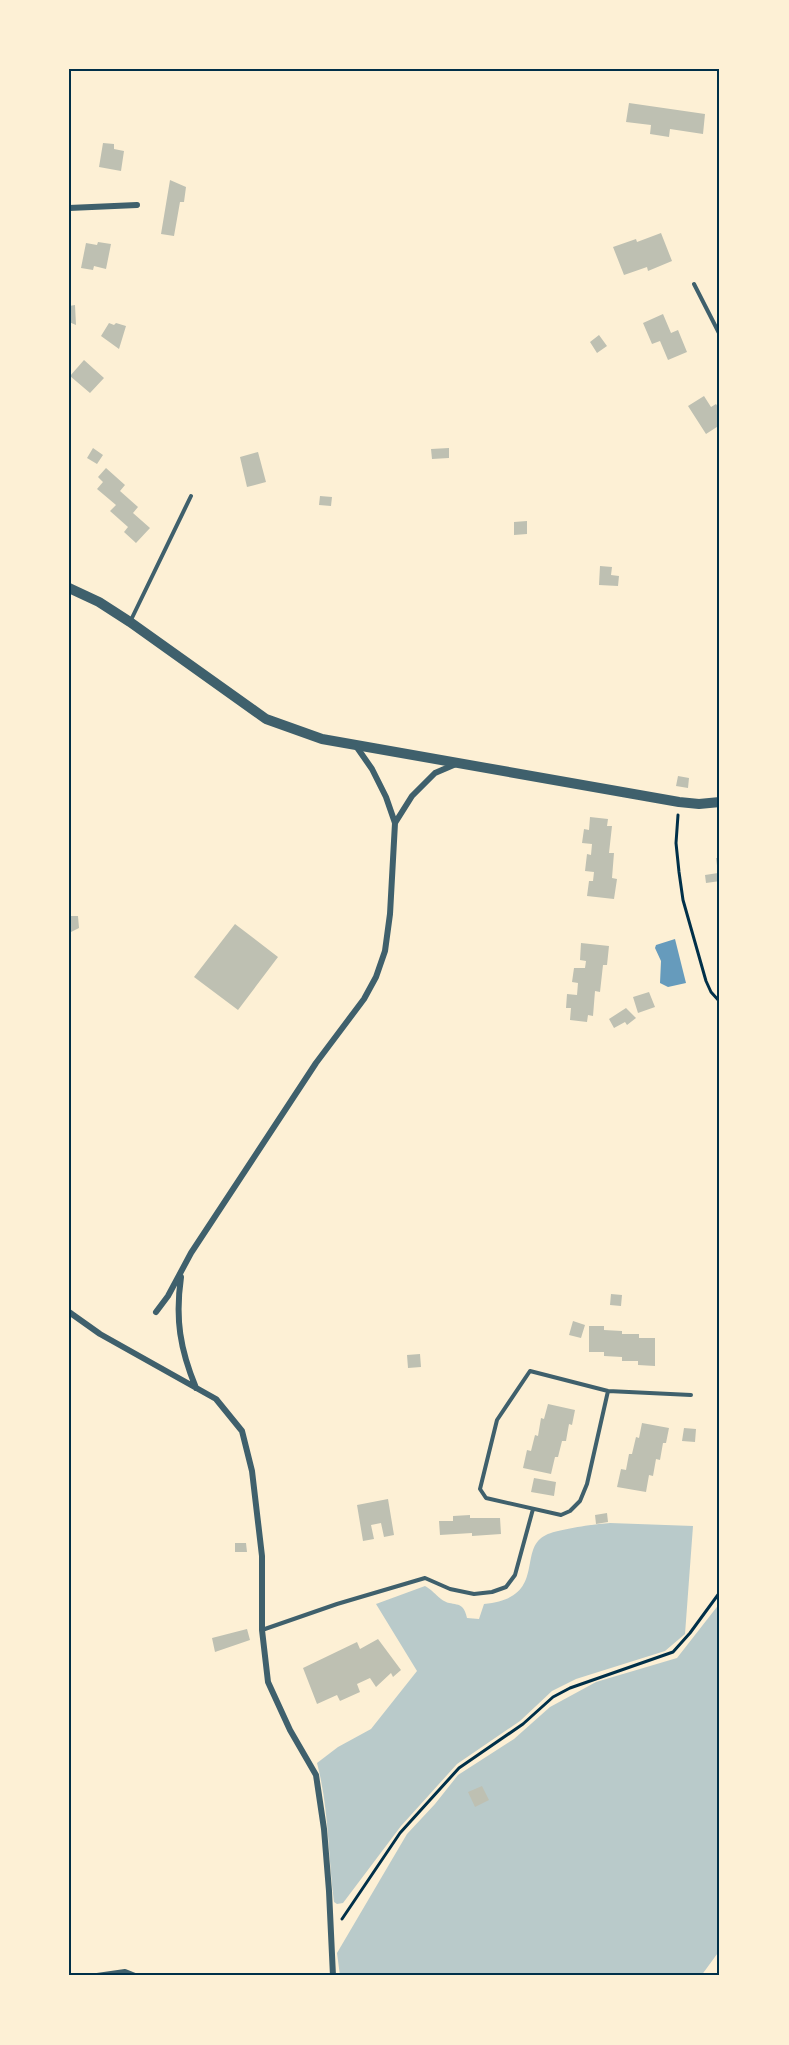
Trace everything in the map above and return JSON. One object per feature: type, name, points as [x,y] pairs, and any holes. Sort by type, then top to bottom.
[{"type":"street","points":[[69,208],[137,205]]},
{"type":"street","points":[[69,588],[99,602],[130,622],[266,719],[322,739],[679,802],[699,804],[720,802]]},
{"type":"street","points":[[156,1312],[182,1273],[191,1253],[316,1063],[364,999],[376,977],[385,951],[389,923],[395,823],[386,797],[372,769],[356,745]]},
{"type":"street","points":[[395,823],[412,796],[435,773],[456,763]]},
{"type":"street","points":[[182,1273],[178,1299],[178,1326],[183,1351],[196,1388]]},
{"type":"street","points":[[69,1312],[100,1334],[216,1399],[242,1431],[252,1471],[262,1556],[262,1630],[268,1682],[290,1730],[316,1775],[324,1828],[333,1976]]},
{"type":"street","points":[[97,1976],[125,1972],[135,1976]]},
{"type":"lane","points":[[694,284],[720,335]]},
{"type":"lane","points":[[130,622],[191,496]]},
{"type":"lane","points":[[608,1391],[587,1484],[580,1501],[570,1511],[561,1515],[486,1498],[480,1489],[497,1420],[530,1371],[608,1391],[691,1395]]},
{"type":"lane","points":[[262,1630],[337,1604],[425,1578],[450,1589],[474,1594],[492,1592],[506,1587],[515,1575],[533,1509]]},
{"type":"path","points":[[679,802],[676,843],[684,900],[706,981],[711,993],[720,1002]]},
{"type":"path","points":[[331,1942],[346,1912],[400,1833],[459,1768],[523,1724],[553,1698],[570,1688],[673,1652],[720,1592]]},
{"type":"shaded area","points":[[610,1523],[693,1526],[685,1634],[665,1651],[576,1679],[552,1691],[520,1721],[457,1764],[401,1826],[343,1903],[334,1902],[326,1815],[317,1763],[338,1747],[371,1729],[417,1671],[376,1604],[425,1586],[445,1602],[463,1608],[467,1618],[479,1619],[484,1604],[504,1600],[517,1593],[524,1583],[537,1542],[546,1535],[568,1529]]},
{"type":"shaded area","points":[[720,1603],[720,1950],[701,1976],[340,1976],[337,1953],[407,1834],[458,1775],[514,1739],[550,1707],[596,1682],[677,1658]]},
{"type":"water","points":[[675,939],[686,983],[668,987],[660,983],[661,961],[655,948],[656,945]]},
{"type":"building","points":[[629,103],[705,114],[703,134],[670,129],[669,137],[650,134],[651,125],[626,122]]},
{"type":"building","points":[[103,143],[114,144],[114,149],[124,151],[121,171],[99,167]]},
{"type":"building","points":[[170,180],[186,187],[184,202],[180,202],[174,236],[161,234]]},
{"type":"building","points":[[661,233],[672,261],[648,271],[647,267],[624,275],[613,247],[636,239],[637,242]]},
{"type":"building","points":[[98,242],[111,244],[106,269],[94,266],[93,270],[81,268],[86,243],[97,245]]},
{"type":"building","points":[[75,305],[76,325],[69,322],[69,306]]},
{"type":"building","points":[[663,314],[671,333],[678,330],[687,352],[668,360],[660,341],[652,344],[643,323]]},
{"type":"building","points":[[109,323],[126,326],[119,349],[101,336]]},
{"type":"building","points":[[599,335],[607,346],[597,353],[590,342]]},
{"type":"building","points":[[84,360],[104,378],[90,393],[70,376]]},
{"type":"building","points":[[704,396],[711,407],[716,404],[720,410],[720,425],[706,434],[688,406]]},
{"type":"building","points":[[93,448],[103,455],[97,464],[87,458]]},
{"type":"building","points":[[449,448],[449,458],[432,459],[431,449]]},
{"type":"building","points":[[258,452],[266,482],[247,487],[240,457]]},
{"type":"building","points":[[106,468],[125,485],[120,491],[138,507],[133,513],[150,528],[136,543],[124,532],[128,527],[110,511],[116,505],[97,489],[103,482],[98,477]]},
{"type":"building","points":[[320,496],[332,497],[331,506],[319,505]]},
{"type":"building","points":[[527,521],[527,534],[514,535],[514,522]]},
{"type":"building","points":[[600,566],[612,567],[611,575],[619,576],[618,586],[599,585]]},
{"type":"building","points":[[678,776],[689,778],[688,788],[676,786]]},
{"type":"building","points":[[590,817],[608,819],[607,826],[612,826],[609,853],[614,853],[612,878],[617,879],[614,899],[587,896],[589,881],[593,881],[594,872],[585,871],[587,854],[591,855],[592,844],[582,843],[584,829],[589,830]]},
{"type":"building","points":[[716,858],[720,858],[720,881],[706,883],[705,875],[718,873]]},
{"type":"building","points":[[69,916],[78,916],[79,928],[69,933]]},
{"type":"building","points":[[235,924],[278,957],[238,1010],[194,977]]},
{"type":"building","points":[[581,943],[609,946],[607,965],[603,965],[600,992],[595,991],[593,1016],[588,1015],[587,1022],[570,1020],[571,1008],[566,1008],[567,994],[577,995],[578,983],[572,982],[574,968],[585,968],[586,961],[580,960]]},
{"type":"building","points":[[649,992],[655,1007],[638,1013],[633,997]]},
{"type":"building","points":[[626,1008],[636,1018],[627,1025],[625,1022],[614,1028],[609,1019]]},
{"type":"building","points":[[611,1294],[622,1295],[621,1306],[610,1305]]},
{"type":"building","points":[[573,1321],[585,1325],[581,1338],[569,1335]]},
{"type":"building","points":[[589,1326],[604,1326],[604,1330],[622,1331],[622,1334],[639,1334],[639,1338],[655,1338],[655,1366],[638,1365],[638,1361],[622,1361],[622,1357],[604,1356],[604,1352],[589,1352]]},
{"type":"building","points":[[420,1354],[421,1367],[408,1368],[407,1355]]},
{"type":"building","points":[[548,1404],[575,1410],[572,1425],[569,1424],[566,1441],[562,1441],[551,1474],[523,1468],[527,1450],[531,1451],[535,1435],[538,1436],[541,1418],[544,1419]]},
{"type":"building","points":[[642,1423],[669,1428],[660,1460],[656,1459],[653,1476],[649,1475],[646,1492],[617,1487],[621,1469],[626,1470],[629,1454],[632,1454],[636,1437],[639,1438]]},
{"type":"building","points":[[684,1428],[696,1429],[695,1442],[682,1441]]},
{"type":"building","points":[[534,1478],[556,1482],[554,1496],[531,1492]]},
{"type":"building","points":[[388,1499],[394,1535],[384,1537],[381,1523],[371,1525],[374,1539],[363,1541],[357,1505]]},
{"type":"building","points":[[607,1513],[608,1522],[596,1524],[595,1515]]},
{"type":"building","points":[[470,1515],[470,1518],[500,1518],[501,1534],[440,1535],[439,1521],[453,1521],[453,1516]]},
{"type":"building","points":[[235,1543],[246,1543],[247,1552],[235,1552]]},
{"type":"building","points":[[247,1629],[250,1640],[215,1652],[212,1638]]},
{"type":"building","points":[[378,1639],[401,1670],[393,1677],[391,1673],[376,1687],[370,1678],[357,1684],[360,1692],[340,1701],[337,1695],[317,1704],[303,1668],[357,1642],[360,1649]]},
{"type":"building","points":[[482,1786],[489,1800],[475,1807],[468,1792]]}]
